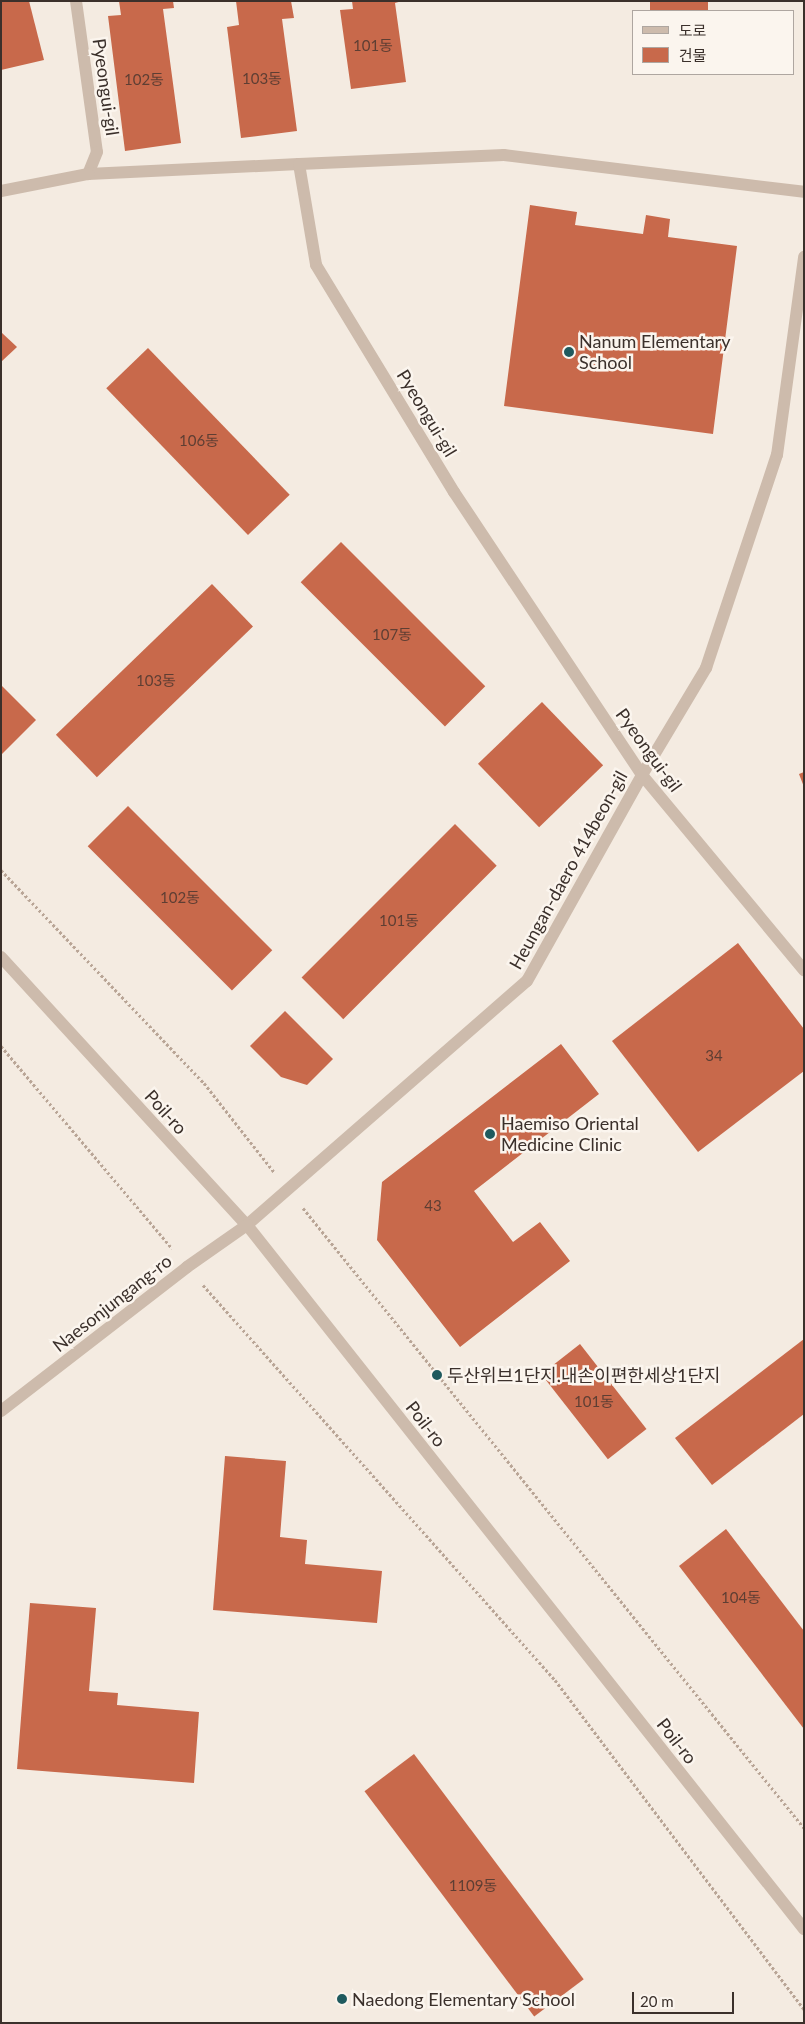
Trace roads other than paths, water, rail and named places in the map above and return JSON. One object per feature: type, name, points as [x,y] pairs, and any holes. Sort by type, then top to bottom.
[{"type":"street","name":"Pyeongui-gil","points":[[76,1],[97,152],[88,174]]},
{"type":"street","points":[[1,191],[88,174],[504,155],[804,192]]},
{"type":"street","name":"Pyeongui-gil","points":[[299,164],[316,265],[454,492],[642,774],[804,970]]},
{"type":"street","name":"Heungan-daero 414beon-gil","points":[[247,1226],[287,1188],[528,981],[642,774],[706,668],[777,455],[804,257]]},
{"type":"street","name":"Poil-ro","points":[[1,957],[247,1226],[804,1929]]},
{"type":"street","name":"Naesonjungang-ro","points":[[1,1411],[188,1267],[247,1226]]},
{"type":"place","name":"Nanum Elementary School","points":[[569,352]]},
{"type":"place","name":"Haemiso Oriental Medicine Clinic","points":[[490,1134]]},
{"type":"place","name":"두산위브1단지.내손이편한세상1단지","points":[[437,1375]]},
{"type":"place","name":"Naedong Elementary School","points":[[342,1999]]}]
